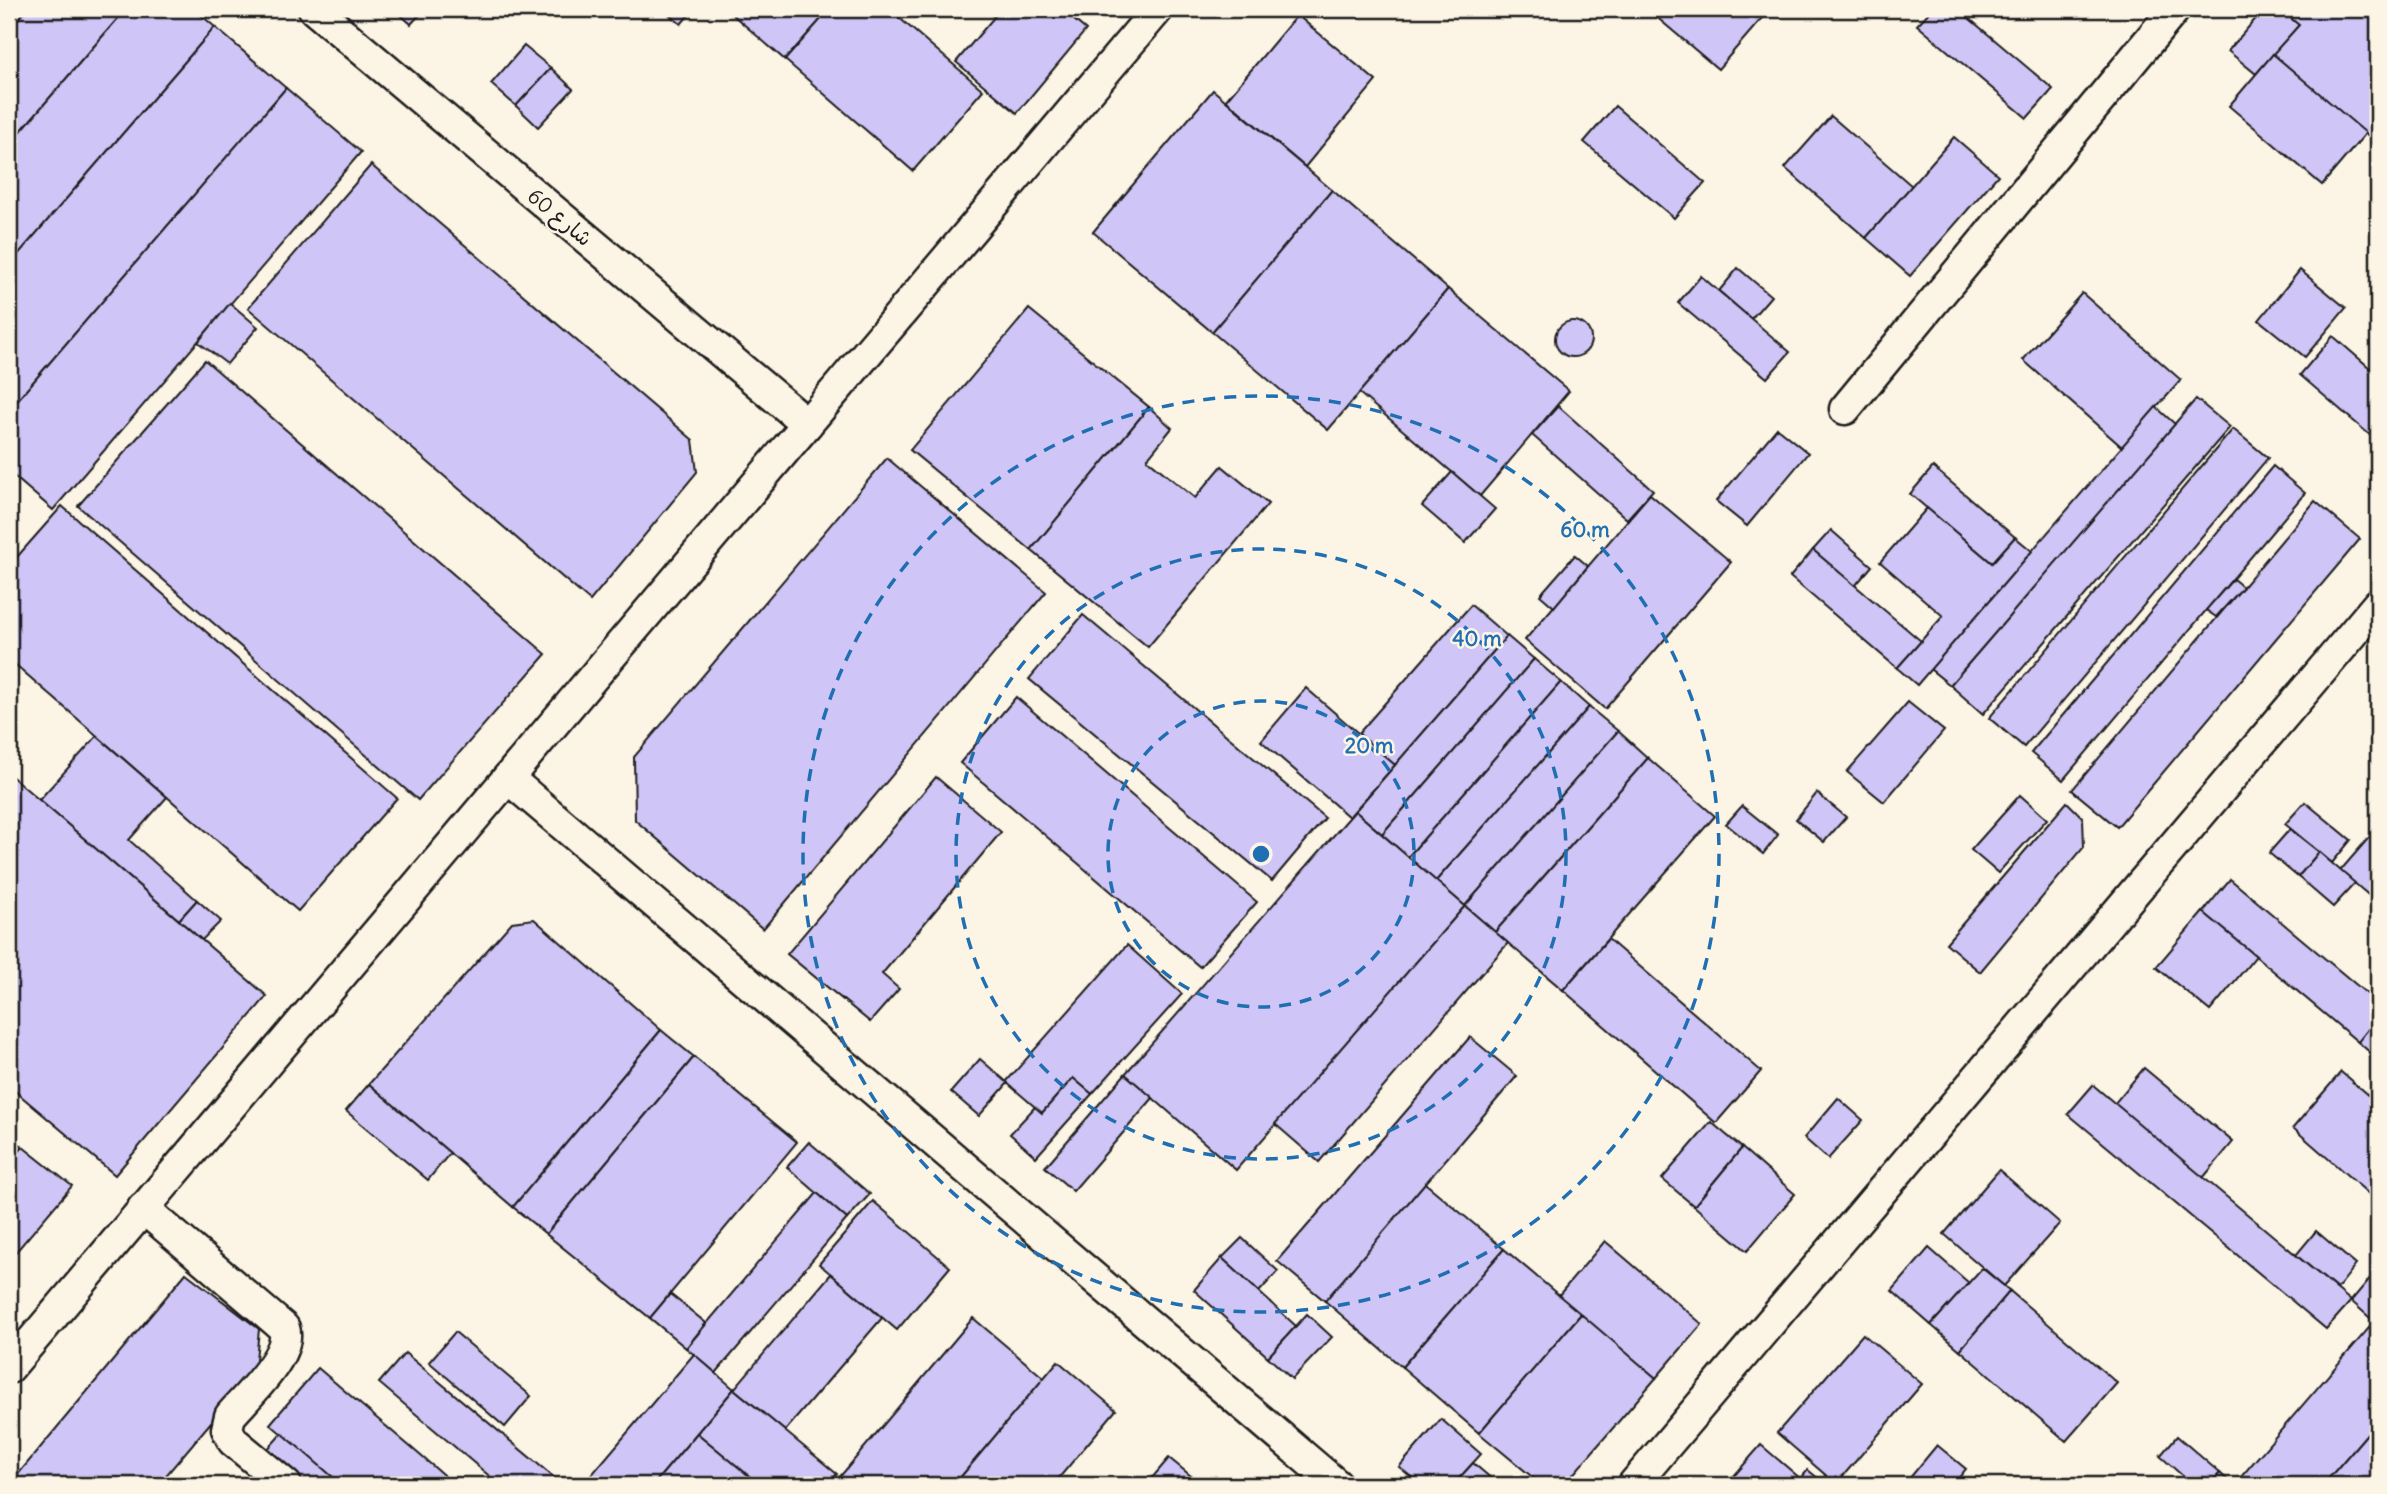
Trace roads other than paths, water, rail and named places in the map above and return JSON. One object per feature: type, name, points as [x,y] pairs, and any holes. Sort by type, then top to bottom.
[{"type":"lane","name":"شارع 60","points":[[314,9],[807,424]]},
{"type":"lane","points":[[9,1368],[1158,9]]},
{"type":"lane","points":[[1845,409],[2175,9]]},
{"type":"lane","points":[[1633,1485],[2378,604]]},
{"type":"lane","points":[[508,778],[1337,1485]]},
{"type":"lane","points":[[143,1208],[284,1328],[285,1346],[230,1416],[227,1429],[233,1441],[286,1485]]}]
